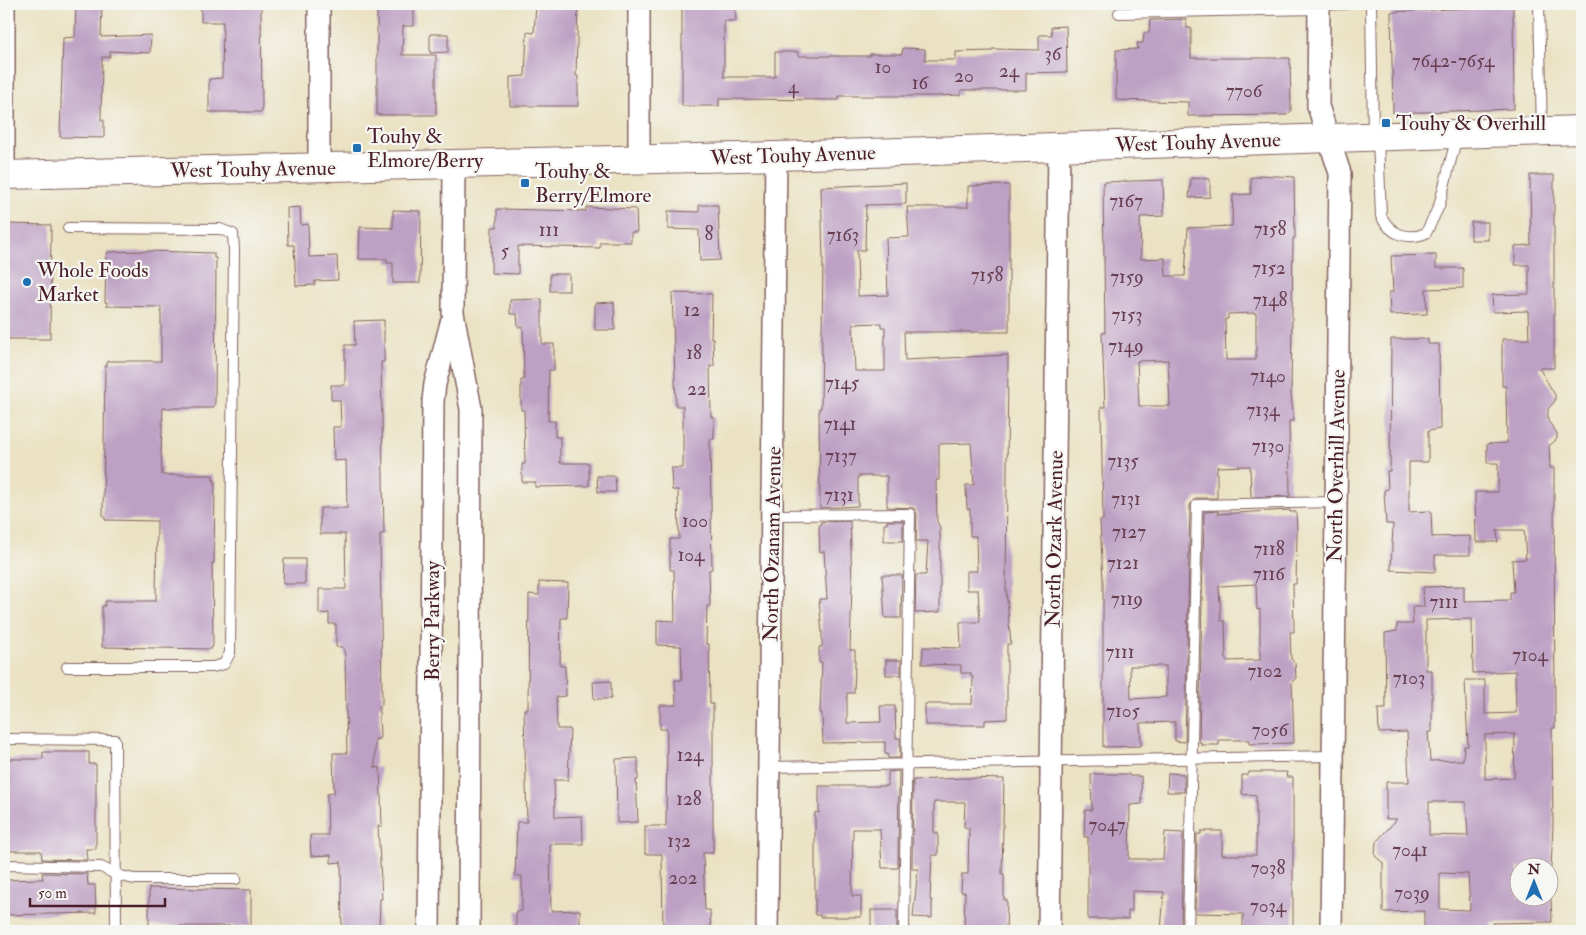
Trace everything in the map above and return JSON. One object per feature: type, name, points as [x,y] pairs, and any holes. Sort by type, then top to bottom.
[{"type":"main road","name":"West Touhy Avenue","points":[[4,175],[639,160],[1582,130]]},
{"type":"street","points":[[4,4],[4,175]]},
{"type":"street","points":[[318,167],[319,4]]},
{"type":"street","points":[[639,4],[639,160]]},
{"type":"street","name":"North Overhill Avenue","points":[[1318,6],[1318,106],[1340,173],[1330,931]]},
{"type":"street","name":"North Ozark Avenue","points":[[1049,931],[1059,147]]},
{"type":"street","name":"North Ozanam Avenue","points":[[767,931],[776,156]]},
{"type":"street","name":"Berry Parkway","points":[[454,164],[453,313],[471,409],[469,931]]},
{"type":"street","name":"Berry Parkway","points":[[430,931],[433,401],[435,384],[453,313]]},
{"type":"lane","points":[[1119,13],[1183,8],[1347,4]]},
{"type":"lane","points":[[1371,4],[1381,216],[1386,226],[1397,234],[1415,237],[1426,233],[1439,206],[1458,134]]},
{"type":"lane","points":[[1540,4],[1542,132]]},
{"type":"lane","points":[[67,667],[213,667],[224,664],[230,653],[234,250],[233,234],[220,229],[68,228]]},
{"type":"lane","points":[[1188,931],[1190,758],[1198,505],[1336,502]]},
{"type":"lane","points":[[773,515],[910,514],[904,931]]},
{"type":"lane","points":[[4,739],[115,740],[116,931]]},
{"type":"lane","points":[[770,767],[1333,756]]},
{"type":"lane","points":[[4,865],[101,867],[117,875],[134,879],[236,879]]},
{"type":"building","points":[[76,4],[102,4],[101,37],[151,35],[150,53],[110,51],[110,57],[102,57],[101,120],[104,120],[104,138],[60,137],[63,38],[75,37]]},
{"type":"building","points":[[201,4],[261,4],[262,112],[209,112],[209,79],[222,78],[223,22],[201,22]]},
{"type":"building","points":[[377,4],[414,4],[414,26],[403,26],[402,55],[436,55],[436,115],[377,115]]},
{"type":"building","points":[[536,4],[578,4],[576,76],[578,76],[578,106],[510,106],[510,77],[525,76],[527,32],[534,33]]},
{"type":"building","points":[[682,4],[735,4],[736,21],[724,21],[724,77],[775,77],[775,52],[798,52],[798,56],[870,56],[870,54],[902,54],[903,48],[925,49],[925,60],[956,60],[956,52],[992,51],[992,49],[1039,50],[1039,35],[1052,35],[1051,27],[1066,26],[1067,72],[1026,73],[1026,90],[961,90],[961,95],[937,96],[839,96],[839,100],[719,99],[719,106],[682,106]]},
{"type":"building","points":[[1513,6],[1514,109],[1393,113],[1391,12]]},
{"type":"building","points":[[1186,19],[1187,28],[1191,28],[1191,58],[1290,58],[1291,111],[1287,115],[1188,116],[1188,102],[1116,100],[1116,50],[1138,49],[1137,43],[1143,43],[1144,33],[1149,33],[1150,20]]},
{"type":"building","points":[[430,34],[448,34],[448,52],[430,53]]},
{"type":"building","points":[[1259,175],[1294,177],[1295,238],[1293,238],[1291,395],[1294,421],[1289,421],[1290,496],[1251,497],[1250,466],[1217,467],[1217,498],[1196,498],[1190,505],[1185,742],[1175,741],[1175,722],[1140,723],[1141,746],[1103,747],[1103,582],[1100,520],[1103,520],[1101,407],[1105,407],[1102,333],[1105,333],[1103,182],[1163,180],[1164,216],[1140,217],[1141,259],[1165,258],[1166,276],[1185,276],[1188,228],[1232,226],[1233,195],[1251,194],[1251,177],[1259,177]],"holes":[[[1256,313],[1256,360],[1226,360],[1225,319],[1228,319],[1228,314]],[[1168,360],[1170,406],[1139,406],[1137,361]],[[1130,666],[1166,666],[1166,697],[1131,699]]]},
{"type":"building","points":[[1530,175],[1554,175],[1554,368],[1539,368],[1555,395],[1555,401],[1548,409],[1548,421],[1557,433],[1557,439],[1549,446],[1550,468],[1554,468],[1555,728],[1552,728],[1551,858],[1508,858],[1508,908],[1551,908],[1552,922],[1492,923],[1492,928],[1424,928],[1424,911],[1383,912],[1383,863],[1375,856],[1376,842],[1397,819],[1386,819],[1386,782],[1409,782],[1407,732],[1379,733],[1378,709],[1386,709],[1385,633],[1397,631],[1397,624],[1413,624],[1412,607],[1424,607],[1423,587],[1464,586],[1464,601],[1510,600],[1510,592],[1514,592],[1512,560],[1526,559],[1524,530],[1497,530],[1498,542],[1476,542],[1475,492],[1498,492],[1498,463],[1487,463],[1487,444],[1507,443],[1506,386],[1502,386],[1502,339],[1529,339],[1528,311],[1493,312],[1492,295],[1529,294],[1529,265],[1515,265],[1515,246],[1531,245]],"holes":[[[1472,619],[1473,673],[1515,671],[1516,713],[1485,714],[1485,680],[1465,680],[1468,746],[1464,746],[1463,760],[1430,761],[1428,732],[1432,732],[1432,670],[1426,670],[1426,620]],[[1515,734],[1514,778],[1485,779],[1485,735]],[[1429,802],[1466,802],[1468,836],[1429,835]],[[1440,873],[1468,874],[1470,910],[1440,909]]]},
{"type":"building","points":[[1191,178],[1210,179],[1210,197],[1189,198]]},
{"type":"building","points":[[906,183],[906,204],[866,205],[865,250],[857,250],[858,296],[888,295],[886,238],[909,237],[907,207],[968,207],[968,186],[1009,185],[1009,332],[904,332],[905,360],[1008,355],[1006,589],[1011,644],[1007,644],[1007,719],[985,720],[985,725],[925,725],[925,704],[972,704],[973,677],[971,677],[971,673],[961,673],[961,665],[922,664],[923,647],[961,648],[960,622],[980,622],[978,590],[967,590],[967,571],[977,571],[976,536],[970,536],[970,509],[967,509],[966,485],[974,485],[971,443],[939,444],[939,480],[936,480],[937,522],[940,527],[940,612],[915,613],[916,575],[926,575],[928,541],[916,541],[917,514],[914,508],[887,507],[887,476],[858,476],[858,506],[820,508],[819,408],[821,408],[823,260],[821,187]],"holes":[[[881,323],[881,327],[885,327],[885,371],[855,371],[853,324]]]},
{"type":"building","points":[[699,205],[718,205],[720,260],[700,261],[699,230],[668,229],[668,211],[699,212]]},
{"type":"building","points":[[300,207],[301,225],[308,224],[309,257],[337,256],[338,280],[315,281],[315,285],[296,286],[294,245],[288,245],[287,208]]},
{"type":"building","points":[[586,207],[636,209],[637,232],[631,232],[631,242],[600,242],[600,248],[518,246],[518,274],[491,273],[492,227],[497,227],[497,209],[586,211]]},
{"type":"building","points":[[393,210],[421,211],[420,283],[393,283],[393,263],[387,263],[387,259],[359,259],[360,227],[393,228]]},
{"type":"building","points":[[1471,222],[1488,222],[1488,240],[1471,240]]},
{"type":"building","name":"Whole Foods Market","points":[[4,224],[51,225],[50,339],[4,339]]},
{"type":"building","points":[[108,252],[214,253],[214,258],[216,258],[215,403],[213,408],[163,408],[161,450],[162,475],[213,475],[213,480],[215,480],[214,563],[212,563],[213,645],[211,649],[102,647],[102,606],[105,606],[105,601],[156,601],[157,521],[105,520],[105,516],[103,516],[105,366],[107,366],[107,361],[161,361],[161,307],[107,306],[107,302],[105,302],[106,257]]},
{"type":"building","points":[[1436,255],[1436,268],[1463,268],[1463,288],[1426,289],[1427,314],[1390,315],[1389,292],[1393,292],[1391,256]]},
{"type":"building","points":[[550,274],[569,274],[569,291],[550,291]]},
{"type":"building","points":[[672,293],[712,294],[711,338],[713,338],[714,366],[710,366],[711,417],[714,417],[714,439],[710,439],[712,569],[709,570],[710,606],[707,606],[706,644],[709,644],[710,704],[713,704],[713,853],[703,853],[705,910],[710,910],[711,931],[663,931],[662,854],[645,854],[645,826],[666,826],[667,729],[660,729],[660,705],[676,705],[675,680],[682,680],[681,646],[657,645],[657,620],[675,621],[674,570],[670,570],[670,539],[679,539],[678,490],[672,490],[671,468],[683,468],[683,406],[676,406]]},
{"type":"building","points":[[542,299],[542,344],[554,344],[554,370],[549,370],[548,421],[555,421],[555,437],[560,437],[560,463],[589,463],[589,486],[535,487],[535,482],[522,482],[522,464],[525,464],[524,410],[521,410],[521,380],[524,380],[523,327],[518,327],[517,314],[510,314],[510,300]]},
{"type":"building","points":[[614,302],[615,330],[595,330],[595,303]]},
{"type":"building","points":[[384,320],[384,362],[381,362],[384,534],[380,534],[382,705],[379,706],[380,739],[375,739],[375,768],[380,767],[382,826],[378,826],[382,899],[380,899],[379,931],[342,931],[341,862],[331,863],[331,855],[311,856],[310,835],[328,835],[327,794],[334,793],[333,753],[347,753],[345,656],[343,647],[336,647],[336,624],[329,624],[329,613],[319,614],[319,589],[346,589],[345,534],[320,534],[320,508],[347,508],[346,460],[334,461],[333,427],[341,427],[340,400],[331,400],[331,385],[345,385],[345,345],[355,345],[354,321]]},
{"type":"building","points":[[1391,339],[1428,339],[1428,344],[1439,344],[1440,429],[1428,431],[1428,462],[1409,462],[1409,512],[1431,511],[1432,537],[1470,536],[1470,555],[1435,555],[1435,572],[1391,570],[1393,524],[1386,524],[1384,490],[1388,489],[1387,471],[1390,471]]},
{"type":"building","points":[[597,476],[615,476],[616,492],[598,492]]},
{"type":"building","points":[[1290,510],[1290,512],[1296,512],[1296,584],[1293,584],[1294,632],[1290,632],[1291,659],[1295,663],[1296,678],[1292,682],[1294,743],[1249,744],[1249,740],[1219,740],[1219,745],[1201,745],[1201,742],[1199,742],[1204,512],[1218,511],[1218,514]],"holes":[[[1256,584],[1257,610],[1260,609],[1260,660],[1226,661],[1225,621],[1221,621],[1219,586]]]},
{"type":"building","points":[[850,521],[852,584],[850,650],[855,650],[855,664],[854,693],[847,693],[847,723],[881,722],[880,706],[895,706],[896,738],[900,738],[900,758],[888,758],[888,754],[885,754],[885,742],[823,743],[822,713],[820,713],[822,662],[819,662],[819,647],[822,647],[822,633],[819,599],[827,599],[824,551],[820,552],[819,528],[821,522]]},
{"type":"building","points":[[887,521],[903,521],[903,541],[884,541],[884,524],[887,524]]},
{"type":"building","points":[[284,559],[305,559],[305,584],[283,584]]},
{"type":"building","points":[[882,575],[902,575],[901,618],[885,618]]},
{"type":"building","points":[[539,582],[568,583],[567,618],[561,618],[560,666],[565,666],[566,696],[556,697],[557,729],[570,729],[568,780],[554,780],[555,817],[582,816],[583,844],[550,844],[551,911],[580,910],[580,931],[516,931],[516,911],[522,911],[522,876],[515,876],[517,822],[527,822],[524,709],[528,709],[529,594],[539,595]]},
{"type":"building","points":[[886,660],[901,660],[901,675],[886,675]]},
{"type":"building","points":[[611,681],[611,699],[594,699],[593,682]]},
{"type":"building","points":[[43,752],[89,752],[89,764],[96,764],[96,849],[86,849],[87,860],[42,859],[41,851],[4,851],[4,759],[43,759]]},
{"type":"building","points":[[638,758],[638,780],[636,780],[638,822],[617,823],[616,759]]},
{"type":"building","points":[[899,771],[898,868],[882,868],[880,829],[853,829],[852,896],[861,896],[861,917],[820,917],[820,915],[815,915],[815,812],[819,813],[819,786],[888,786],[888,772]]},
{"type":"building","points":[[1249,772],[1287,772],[1286,777],[1293,777],[1293,931],[1243,931],[1243,914],[1195,913],[1197,834],[1201,834],[1201,831],[1222,831],[1222,855],[1256,855],[1256,796],[1242,794],[1242,775],[1248,775]]},
{"type":"building","points":[[1168,773],[1184,774],[1184,792],[1167,792]]},
{"type":"building","points":[[1091,774],[1129,774],[1129,776],[1141,776],[1142,804],[1130,805],[1129,859],[1163,859],[1165,832],[1183,833],[1181,931],[1161,931],[1164,892],[1132,891],[1132,911],[1128,911],[1128,919],[1088,919],[1088,837],[1084,837],[1085,810],[1092,810]]},
{"type":"building","points":[[1004,779],[1002,874],[1004,874],[1004,900],[1007,900],[1006,931],[964,931],[965,892],[961,892],[962,874],[968,874],[969,828],[964,827],[965,802],[934,802],[934,833],[938,833],[938,855],[932,855],[930,900],[932,900],[932,918],[913,917],[918,869],[912,869],[913,780]]},
{"type":"building","points":[[42,873],[87,874],[88,885],[95,885],[96,913],[4,915],[4,880],[43,879]]},
{"type":"building","points":[[149,888],[251,890],[251,926],[149,926]]},
{"type":"building","points":[[871,910],[897,910],[897,930],[871,930]]},
{"type":"place","name":"Touhy & Overhill","points":[[1386,123]]},
{"type":"place","name":"Touhy & Elmore/Berry","points":[[357,148]]},
{"type":"place","name":"Touhy & Berry/Elmore","points":[[525,183]]},
{"type":"place","name":"Whole Foods Market","points":[[27,282]]}]
